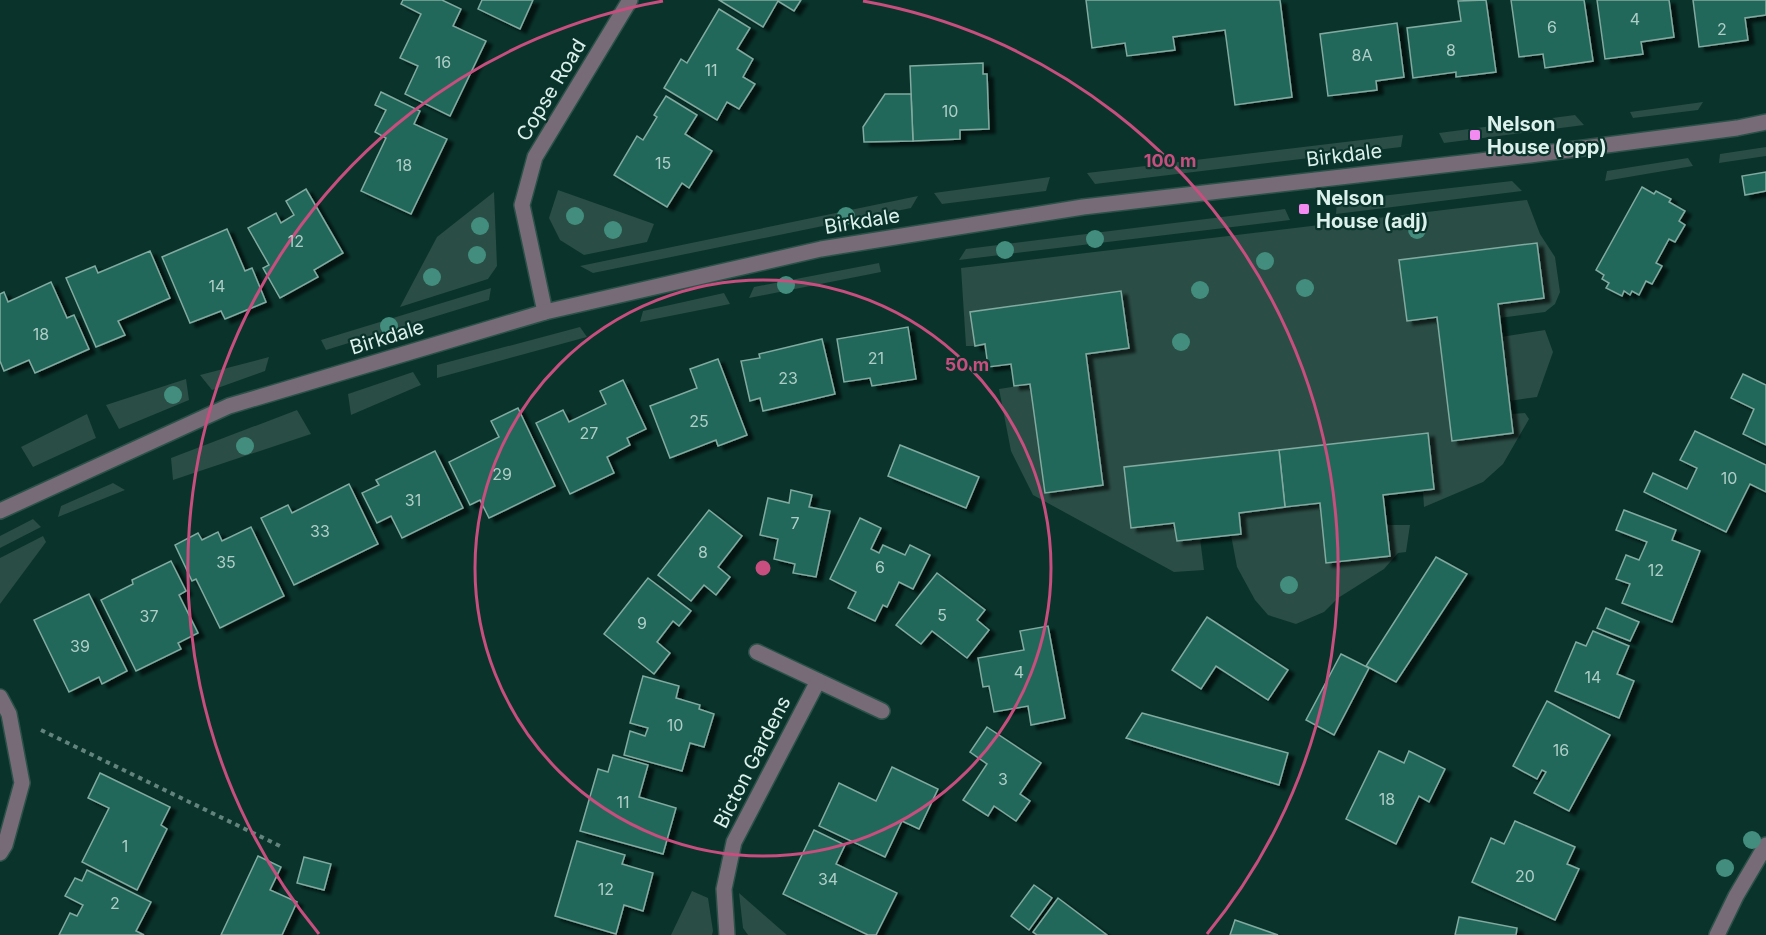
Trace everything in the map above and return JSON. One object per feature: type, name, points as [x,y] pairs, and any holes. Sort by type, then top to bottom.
[{"type":"street","name":"Copse Road","points":[[545,312],[522,205],[535,157],[630,0]]},
{"type":"street","name":"Birkdale","points":[[0,511],[229,406],[545,312],[821,249],[1072,208],[1530,155],[1737,128],[1766,122]]},
{"type":"street","name":"Bicton Gardens","points":[[757,652],[882,711]]},
{"type":"street","name":"Bicton Gardens","points":[[727,935],[724,889],[734,842],[818,681]]},
{"type":"street","points":[[0,698],[9,714],[22,783],[5,845],[0,853]]},
{"type":"street","points":[[1717,935],[1736,896],[1766,845]]},
{"type":"path","points":[[9,714],[280,846]]},
{"type":"shaded area","points":[[1703,102],[1698,110],[1633,118],[1630,112]]},
{"type":"shaded area","points":[[1575,115],[1584,125],[1444,143],[1439,133]]},
{"type":"shaded area","points":[[1403,135],[1401,147],[1095,184],[1087,173]]},
{"type":"shaded area","points":[[1766,147],[1766,156],[1719,163],[1720,154]]},
{"type":"shaded area","points":[[1688,158],[1693,166],[1605,181],[1607,171]]},
{"type":"shaded area","points":[[1050,177],[1046,191],[942,204],[934,193]]},
{"type":"shaded area","points":[[1512,181],[1522,191],[1336,214],[1337,201]]},
{"type":"shaded area","points":[[558,190],[654,224],[647,242],[584,255],[560,240],[549,218]]},
{"type":"shaded area","points":[[494,192],[497,266],[488,279],[400,307],[437,237]]},
{"type":"shaded area","points":[[918,196],[911,208],[593,273],[580,266]]},
{"type":"shaded area","points":[[1527,200],[1540,234],[1555,257],[1560,292],[1555,304],[1545,312],[1499,318],[1498,304],[1544,298],[1537,243],[1399,260],[1407,321],[1437,317],[1452,441],[1513,433],[1511,414],[1525,413],[1529,419],[1503,464],[1483,482],[1424,507],[1423,491],[1434,489],[1427,433],[1125,467],[1174,523],[1177,541],[1200,538],[1204,570],[1174,572],[1033,495],[1011,451],[999,389],[1030,384],[1045,492],[1103,485],[1086,354],[1128,348],[1121,291],[970,312],[975,346],[966,346],[961,268]]},
{"type":"shaded area","points":[[1285,209],[1290,220],[959,260],[966,249]]},
{"type":"shaded area","points":[[879,263],[881,272],[749,298],[754,287]]},
{"type":"shaded area","points":[[491,288],[489,300],[326,350],[321,340]]},
{"type":"shaded area","points":[[724,293],[730,304],[640,322],[643,311]]},
{"type":"shaded area","points":[[580,327],[587,337],[437,378],[437,365]]},
{"type":"shaded area","points":[[1545,330],[1553,352],[1537,397],[1509,401],[1501,337]]},
{"type":"shaded area","points":[[269,357],[265,371],[212,390],[200,375]]},
{"type":"shaded area","points":[[413,372],[421,385],[351,415],[348,394]]},
{"type":"shaded area","points":[[186,379],[189,400],[119,429],[106,405]]},
{"type":"shaded area","points":[[297,410],[311,434],[173,480],[171,458]]},
{"type":"shaded area","points":[[87,414],[96,438],[33,467],[21,447]]},
{"type":"shaded area","points":[[113,483],[125,490],[58,517],[61,506]]},
{"type":"shaded area","points":[[1320,503],[1327,563],[1389,556],[1386,525],[1410,525],[1406,552],[1398,553],[1384,569],[1338,598],[1324,612],[1296,624],[1268,615],[1255,600],[1237,567],[1231,535],[1241,533],[1239,513]]},
{"type":"shaded area","points":[[33,519],[41,527],[0,548],[0,536]]},
{"type":"shaded area","points":[[43,536],[46,542],[0,604],[0,558]]},
{"type":"shaded area","points":[[692,891],[708,898],[712,935],[671,935]]},
{"type":"shaded area","points":[[739,893],[787,935],[748,935],[743,928]]},
{"type":"building","points":[[403,0],[442,0],[461,9],[453,26],[486,41],[450,116],[405,94],[418,66],[400,58],[421,14],[401,4]]},
{"type":"building","points":[[482,0],[533,0],[520,29],[478,9]]},
{"type":"building","points":[[719,0],[801,0],[794,11],[778,1],[763,27]]},
{"type":"building","points":[[1086,0],[1280,0],[1292,97],[1235,105],[1225,30],[1173,37],[1175,50],[1127,56],[1125,43],[1092,48]]},
{"type":"building","points":[[1486,0],[1496,72],[1456,77],[1456,72],[1413,78],[1407,28],[1461,21],[1458,1]]},
{"type":"building","points":[[1511,0],[1584,0],[1593,61],[1545,68],[1543,54],[1519,57]]},
{"type":"building","points":[[1597,0],[1669,0],[1674,37],[1641,42],[1643,54],[1605,59]]},
{"type":"building","points":[[1693,0],[1766,0],[1766,15],[1745,18],[1748,40],[1699,47]]},
{"type":"building","points":[[719,9],[750,28],[737,49],[753,59],[743,77],[755,84],[739,109],[727,102],[717,120],[664,88],[681,59],[687,63]]},
{"type":"building","points":[[1397,23],[1404,77],[1376,81],[1377,90],[1328,96],[1320,34]]},
{"type":"building","points":[[983,63],[983,74],[987,74],[989,129],[960,130],[960,139],[913,141],[910,66]]},
{"type":"building","points":[[381,92],[420,111],[414,124],[447,139],[411,214],[361,191],[386,138],[375,132],[386,110],[375,105]]},
{"type":"building","points":[[885,94],[911,94],[913,141],[864,142],[863,127]]},
{"type":"building","points":[[666,96],[697,115],[685,134],[712,151],[689,188],[682,183],[667,207],[614,175],[637,136],[643,140],[657,117],[654,115]]},
{"type":"building","points":[[1766,172],[1766,191],[1745,195],[1742,176]]},
{"type":"building","points":[[1642,187],[1654,194],[1656,191],[1671,199],[1669,202],[1685,211],[1679,221],[1685,225],[1675,242],[1669,239],[1656,263],[1662,266],[1652,284],[1646,281],[1639,295],[1632,291],[1630,295],[1624,291],[1622,296],[1606,288],[1609,283],[1602,279],[1604,275],[1596,270]]},
{"type":"building","points":[[306,189],[343,253],[314,270],[318,277],[280,298],[263,268],[269,265],[248,228],[276,213],[281,223],[294,215],[286,201]]},
{"type":"building","points":[[227,229],[245,271],[252,268],[266,302],[225,319],[221,311],[190,323],[162,257]]},
{"type":"building","points":[[1537,243],[1544,298],[1498,304],[1513,433],[1452,441],[1437,317],[1407,321],[1399,260]]},
{"type":"building","points":[[150,251],[170,298],[118,321],[125,335],[96,347],[66,278],[95,266],[98,273]]},
{"type":"building","points":[[51,282],[67,318],[74,315],[89,349],[35,373],[29,360],[4,371],[0,361],[0,294],[4,292],[8,302]]},
{"type":"building","points":[[1121,291],[1129,348],[1086,354],[1103,485],[1045,493],[1030,384],[1014,386],[1011,364],[988,367],[985,344],[975,346],[970,312]]},
{"type":"building","points":[[908,327],[916,379],[872,386],[870,378],[844,382],[837,339]]},
{"type":"building","points":[[822,339],[835,394],[763,411],[760,398],[750,401],[741,361],[760,358],[759,354]]},
{"type":"building","points":[[718,359],[747,435],[718,446],[716,440],[670,458],[650,406],[697,388],[690,369]]},
{"type":"building","points":[[1743,374],[1766,385],[1766,445],[1743,434],[1754,409],[1731,398]]},
{"type":"building","points":[[623,380],[646,429],[627,438],[630,445],[607,457],[614,473],[570,494],[536,423],[563,410],[569,422],[606,404],[600,391]]},
{"type":"building","points":[[518,408],[555,486],[489,518],[480,500],[470,505],[449,462],[499,437],[491,421]]},
{"type":"building","points":[[1695,431],[1766,465],[1766,492],[1750,484],[1726,532],[1644,492],[1653,473],[1687,489],[1697,468],[1680,460]]},
{"type":"building","points":[[1428,433],[1434,489],[1383,495],[1390,556],[1326,563],[1320,503],[1285,507],[1279,450]]},
{"type":"building","points":[[900,445],[979,477],[966,508],[888,476]]},
{"type":"building","points":[[1279,450],[1285,507],[1239,513],[1241,534],[1177,541],[1174,523],[1131,528],[1124,467]]},
{"type":"building","points":[[435,451],[463,508],[402,538],[391,516],[377,523],[362,493],[379,485],[376,480]]},
{"type":"building","points":[[349,484],[378,544],[294,585],[261,518],[288,505],[292,513]]},
{"type":"building","points":[[791,490],[812,495],[809,507],[830,511],[816,577],[793,573],[795,564],[774,559],[778,539],[760,535],[768,498],[789,503]]},
{"type":"building","points":[[709,510],[742,536],[718,567],[730,577],[716,595],[704,585],[691,601],[658,575]]},
{"type":"building","points":[[1624,510],[1676,530],[1672,540],[1700,551],[1672,622],[1622,603],[1630,584],[1616,579],[1626,555],[1639,560],[1647,542],[1616,530]]},
{"type":"building","points":[[860,518],[881,528],[871,549],[879,553],[883,545],[905,555],[910,545],[930,555],[913,589],[899,582],[887,607],[883,605],[875,621],[848,608],[856,592],[830,579]]},
{"type":"building","points":[[251,527],[284,596],[220,628],[196,579],[192,581],[175,545],[198,533],[202,540],[218,532],[222,541]]},
{"type":"building","points":[[1436,557],[1467,574],[1396,682],[1366,666]]},
{"type":"building","points":[[171,561],[186,591],[179,595],[198,633],[178,643],[181,649],[136,671],[101,600],[133,584],[132,580]]},
{"type":"building","points":[[937,573],[985,610],[977,620],[989,630],[967,658],[932,631],[921,644],[896,625]]},
{"type":"building","points":[[648,578],[691,611],[679,626],[673,621],[657,642],[670,653],[654,674],[604,634]]},
{"type":"building","points":[[89,594],[127,671],[102,684],[99,677],[69,692],[34,620]]},
{"type":"building","points":[[1606,608],[1639,622],[1630,641],[1597,628]]},
{"type":"building","points":[[1207,617],[1288,670],[1268,700],[1216,666],[1201,689],[1172,670]]},
{"type":"building","points":[[1048,626],[1065,718],[1031,725],[1028,706],[994,712],[989,686],[983,687],[978,658],[1024,650],[1020,631]]},
{"type":"building","points":[[1593,631],[1629,646],[1617,674],[1634,681],[1619,718],[1555,691],[1576,642],[1586,646]]},
{"type":"building","points":[[1341,654],[1369,668],[1334,735],[1306,720]]},
{"type":"building","points":[[643,676],[679,686],[676,698],[700,705],[699,709],[714,714],[704,747],[690,743],[682,771],[624,755],[630,731],[645,736],[648,728],[630,723]]},
{"type":"building","points":[[1547,701],[1610,735],[1569,811],[1534,793],[1546,772],[1542,770],[1537,779],[1513,766]]},
{"type":"building","points":[[1142,713],[1288,753],[1279,785],[1126,738]]},
{"type":"building","points":[[987,727],[1041,763],[1020,794],[1030,801],[1016,821],[994,806],[988,816],[963,800],[987,764],[970,752]]},
{"type":"building","points":[[1379,751],[1404,763],[1409,751],[1445,769],[1429,802],[1419,796],[1396,844],[1346,819]]},
{"type":"building","points":[[613,755],[648,765],[639,797],[676,808],[663,854],[580,831],[598,769],[608,772]]},
{"type":"building","points":[[892,767],[938,789],[919,829],[902,821],[885,857],[819,826],[839,783],[876,801]]},
{"type":"building","points":[[100,773],[170,807],[161,825],[167,829],[137,890],[82,862],[109,808],[88,798]]},
{"type":"building","points":[[1515,821],[1575,847],[1567,864],[1579,869],[1555,920],[1472,882],[1491,838],[1504,844]]},
{"type":"building","points":[[814,830],[845,845],[836,864],[897,893],[876,935],[868,935],[783,894]]},
{"type":"building","points":[[577,841],[625,855],[622,864],[653,873],[643,911],[624,905],[616,934],[555,916]]},
{"type":"building","points":[[258,856],[281,867],[270,890],[297,902],[282,935],[221,935]]},
{"type":"building","points":[[304,857],[331,864],[324,890],[297,883]]},
{"type":"building","points":[[87,870],[151,902],[136,931],[144,935],[59,935],[70,913],[77,916],[83,905],[65,896],[75,878],[82,881]]},
{"type":"building","points":[[1034,885],[1052,898],[1029,930],[1011,916]]},
{"type":"building","points":[[1058,898],[1107,935],[1037,935],[1033,932]]},
{"type":"building","points":[[1459,917],[1517,928],[1516,935],[1455,935]]},
{"type":"building","points":[[1235,920],[1278,935],[1230,935]]},
{"type":"place","name":"Nelson House (opp)","points":[[1475,135]]},
{"type":"place","name":"Nelson House (adj)","points":[[1304,209]]}]
